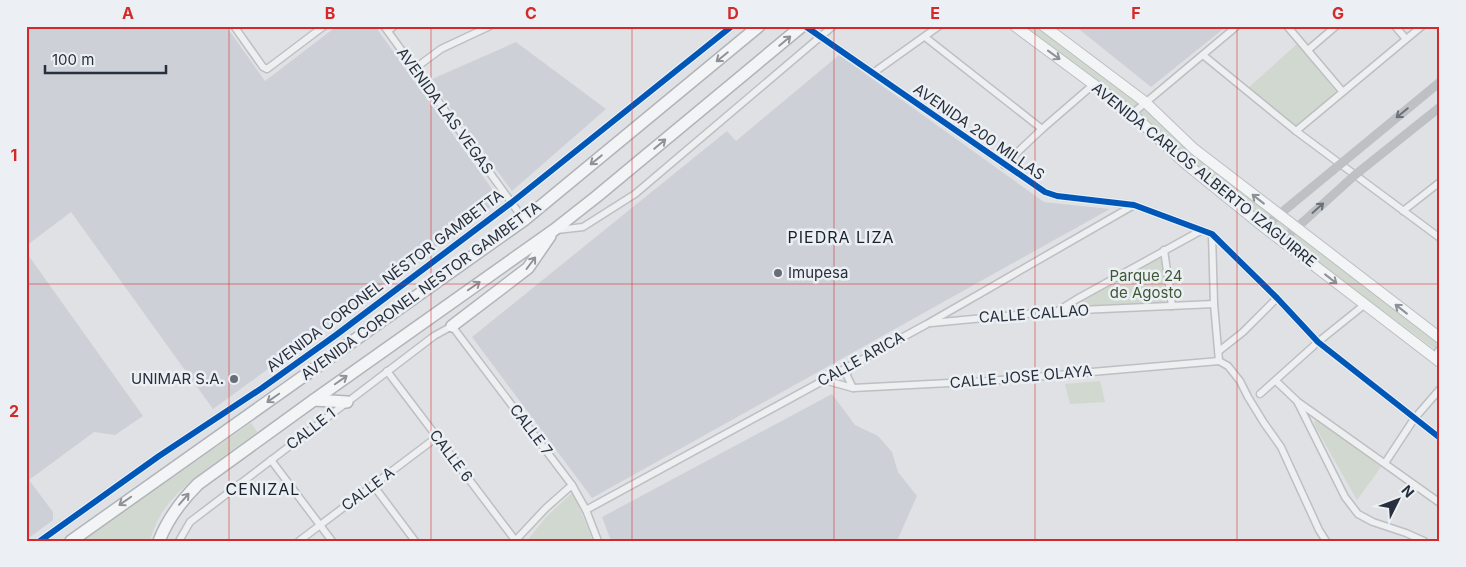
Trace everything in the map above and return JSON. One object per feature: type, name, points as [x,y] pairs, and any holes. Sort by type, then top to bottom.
[{"type":"highway","name":"AVENIDA CORONEL NESTOR GAMBETTA","points":[[71,541],[524,220],[760,26]]},
{"type":"highway","name":"AVENIDA CORONEL NESTOR GAMBETTA","points":[[159,541],[173,512],[198,484],[554,230],[804,26]]},
{"type":"highway","points":[[452,326],[528,268],[554,230]]},
{"type":"highway","points":[[314,400],[347,402]]},
{"type":"main road","name":"AVENIDA CARLOS ALBERTO IZAGUIRRE","points":[[1015,26],[1132,114],[1185,163],[1264,227],[1364,305],[1438,356]]},
{"type":"main road","name":"AVENIDA CARLOS ALBERTO IZAGUIRRE","points":[[1044,26],[1145,102],[1194,149],[1440,338]]},
{"type":"street","points":[[234,26],[263,67],[267,69],[324,26]]},
{"type":"street","points":[[386,29],[394,26]]},
{"type":"street","points":[[414,70],[441,49],[490,26]]},
{"type":"street","name":"AVENIDA CORONEL NÉSTOR GAMBETTA","points":[[40,541],[159,456],[262,388],[336,335],[511,203],[732,26]]},
{"type":"street","name":"AVENIDA 200 MILLAS","points":[[804,26],[1036,187],[1051,194],[1134,205],[1212,234],[1277,298],[1318,342],[1440,438]]},
{"type":"street","points":[[554,230],[583,227],[636,194],[833,26]]},
{"type":"street","points":[[873,73],[939,26]]},
{"type":"street","points":[[1132,114],[1237,26]]},
{"type":"street","points":[[1288,26],[1342,91]]},
{"type":"street","points":[[1308,50],[1336,26]]},
{"type":"street","points":[[1395,26],[1406,39]]},
{"type":"street","points":[[1296,130],[1422,26]]},
{"type":"street","name":"AVENIDA LAS VEGAS","points":[[386,29],[524,220]]},
{"type":"street","points":[[925,36],[1042,129]]},
{"type":"street","points":[[1203,55],[1340,164],[1440,238]]},
{"type":"street","points":[[1264,227],[1440,82]]},
{"type":"street","points":[[1004,165],[1094,84]]},
{"type":"street","points":[[1282,241],[1355,175],[1440,107]]},
{"type":"street","points":[[1403,211],[1440,182]]},
{"type":"street","name":"CALLE ARICA","points":[[586,510],[927,324],[1134,205]]},
{"type":"street","points":[[1058,311],[1202,230]]},
{"type":"street","points":[[1212,234],[1214,304],[1219,361],[1228,366],[1240,381],[1264,423],[1281,447],[1319,530],[1326,541]]},
{"type":"street","points":[[1164,250],[1172,306]]},
{"type":"street","points":[[1218,351],[1243,332],[1277,298]]},
{"type":"street","name":"CALLE CALLAO","points":[[927,324],[1058,311],[1214,304]]},
{"type":"street","points":[[1260,394],[1318,342],[1364,305]]},
{"type":"street","points":[[953,309],[957,320]]},
{"type":"street","name":"CALLE 1","points":[[179,541],[190,522],[387,371],[434,336],[452,326]]},
{"type":"street","name":"CALLE 7","points":[[452,326],[572,485],[586,510],[598,541]]},
{"type":"street","name":"CALLE JOSE OLAYA","points":[[824,380],[853,388],[988,380],[1219,361]]},
{"type":"street","points":[[848,366],[847,376],[853,388]]},
{"type":"street","name":"CALLE 6","points":[[387,371],[515,541]]},
{"type":"street","points":[[1276,381],[1298,402],[1440,503]]},
{"type":"street","points":[[1385,463],[1414,419],[1440,389]]},
{"type":"street","points":[[1298,402],[1345,497],[1358,514],[1373,522],[1424,541]]},
{"type":"street","name":"CALLE A","points":[[299,541],[437,437]]},
{"type":"street","points":[[271,460],[332,541]]},
{"type":"street","points":[[373,485],[415,541]]},
{"type":"street","points":[[515,541],[546,508],[572,485]]},
{"type":"shaded area","points":[[26,26],[226,26],[265,81],[337,26],[375,26],[500,200],[213,409],[71,212],[26,246]]},
{"type":"shaded area","points":[[1075,26],[1227,26],[1151,87]]},
{"type":"shaded area","points":[[516,42],[606,109],[512,191],[430,80]]},
{"type":"shaded area","name":"Imupesa","points":[[839,55],[1044,202],[1110,209],[592,498],[472,337],[727,131],[736,141]]},
{"type":"shaded area","points":[[26,252],[143,416],[115,435],[94,432],[29,480],[53,512],[53,520],[26,540]]},
{"type":"shaded area","points":[[832,394],[855,425],[878,436],[892,452],[898,472],[917,496],[897,541],[611,541],[602,517]]},
{"type":"green space","points":[[1025,26],[1035,26],[1129,95],[1191,152],[1440,345],[1440,353],[1356,291],[1187,160],[1125,101]]},
{"type":"green space","points":[[1297,44],[1337,93],[1296,126],[1247,89]]},
{"type":"green space","name":"Parque 24 de Agosto","points":[[1161,255],[1164,259],[1167,298],[1164,303],[1082,306],[1079,304],[1079,301]]},
{"type":"green space","points":[[1100,381],[1105,402],[1070,404],[1065,384]]},
{"type":"green space","points":[[1316,420],[1320,421],[1381,467],[1357,500],[1315,426],[1314,422]]},
{"type":"green space","points":[[251,423],[257,432],[203,472],[174,497],[154,528],[150,541],[81,541]]},
{"type":"green space","points":[[573,492],[593,541],[527,541],[546,517]]},
{"type":"cycle path","points":[[40,541],[159,456],[262,388],[336,335],[511,203],[732,26]]},
{"type":"cycle path","points":[[805,26],[1045,192],[1057,196],[1134,205],[1212,234],[1277,298],[1318,342],[1440,438]]},
{"type":"place","name":"Imupesa","points":[[778,273]]},
{"type":"place","name":"UNIMAR S.A.","points":[[234,379]]},
{"type":"district","name":"PIEDRA LIZA","points":[[841,237]]},
{"type":"district","name":"CENIZAL","points":[[263,489]]}]
